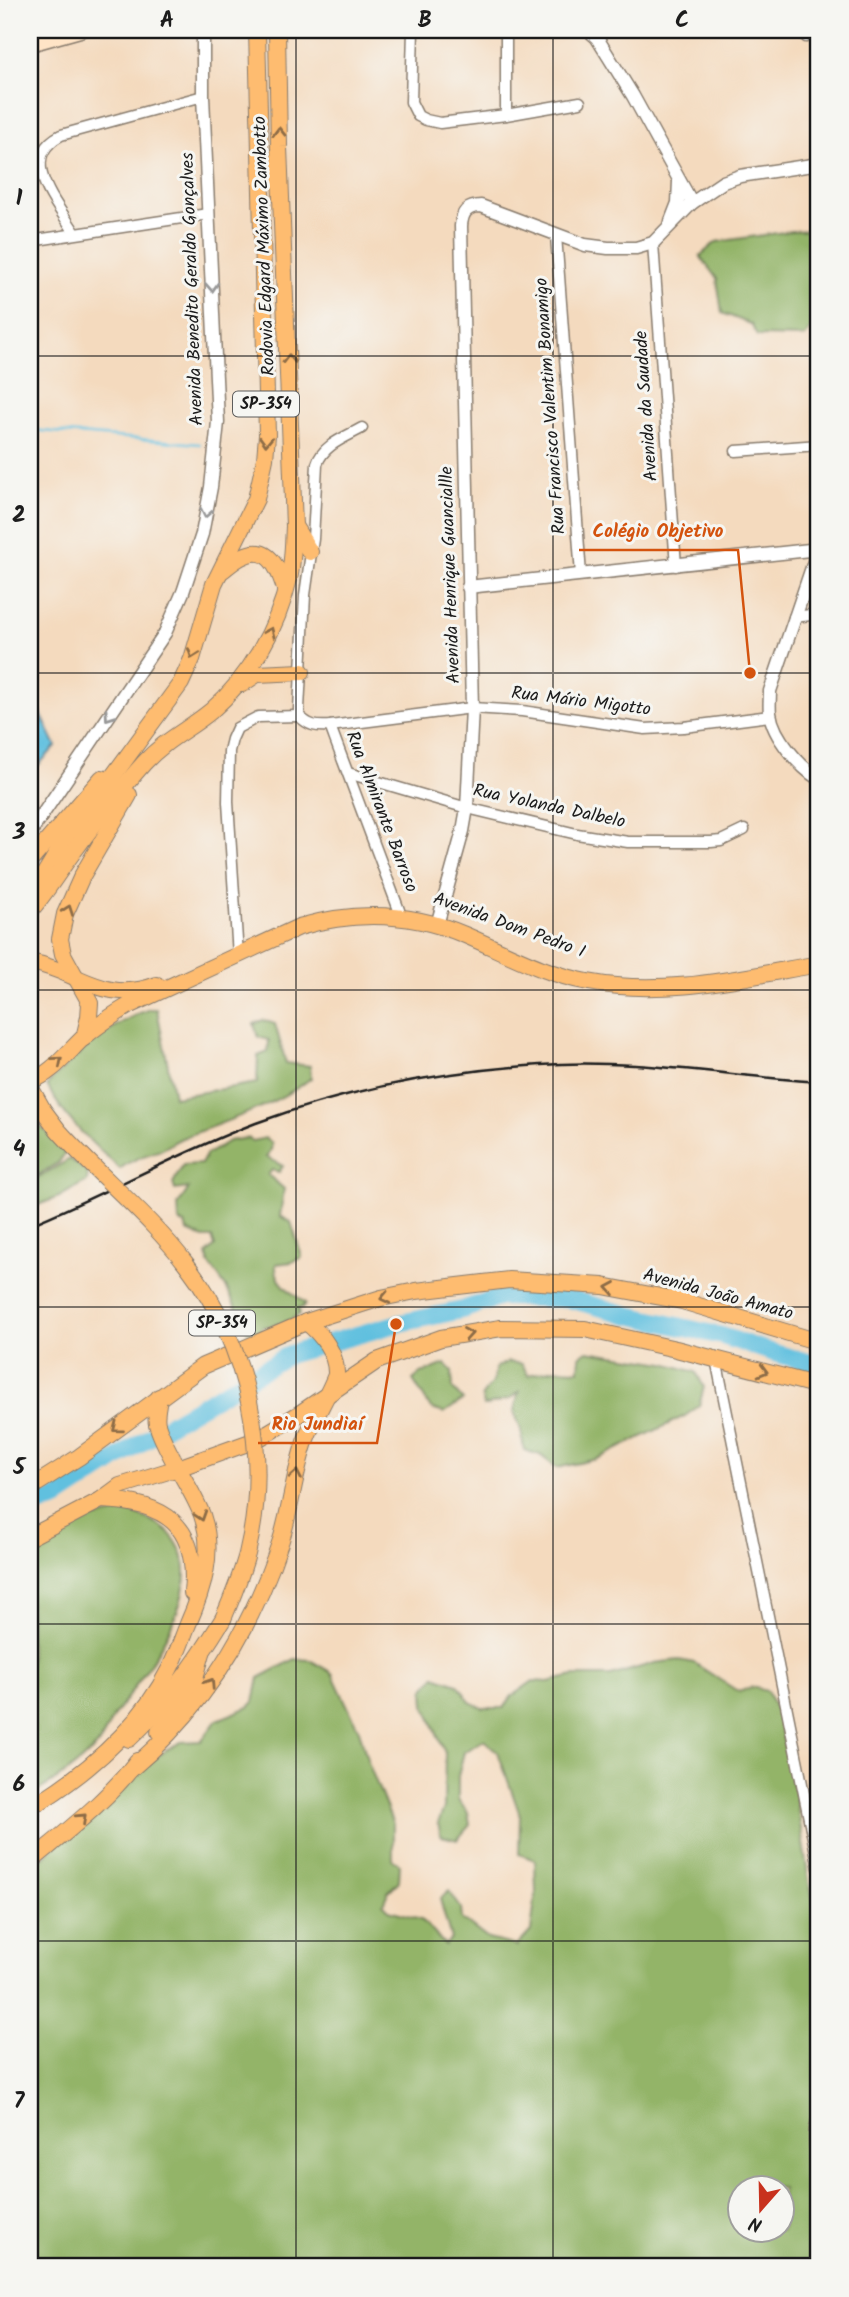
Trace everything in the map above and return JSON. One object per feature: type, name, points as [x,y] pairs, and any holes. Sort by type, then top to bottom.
[{"type":"main road","points":[[30,44],[80,30]]},
{"type":"main road","name":"Rodovia Edgard Máximo Zambotto","points":[[30,909],[34,893],[61,846],[181,683],[210,594],[256,499],[265,459],[266,379],[257,30]]},
{"type":"main road","name":"Rodovia Edgard Máximo Zambotto","points":[[30,909],[144,762],[233,689],[253,664],[271,632],[285,592],[292,560],[294,526],[279,147],[278,30]]},
{"type":"main road","points":[[294,526],[310,552]]},
{"type":"main road","points":[[219,574],[237,558],[249,552],[262,553],[273,560],[279,570],[285,592]]},
{"type":"main road","points":[[233,689],[257,674],[302,672]]},
{"type":"main road","points":[[84,1038],[90,1003],[63,954],[60,939],[65,914],[82,876],[123,803],[167,750],[197,721]]},
{"type":"main road","points":[[30,861],[105,775],[134,747]]},
{"type":"main road","name":"Avenida Dom Pedro I","points":[[237,952],[276,927],[326,913],[369,908],[398,910],[438,922],[551,965],[609,980],[658,982],[701,979],[819,958]]},
{"type":"main road","name":"Avenida Dom Pedro I","points":[[198,971],[299,927],[323,920],[365,916],[438,922],[550,972],[622,988],[695,986],[819,964]]},
{"type":"main road","points":[[30,962],[50,966],[99,989],[123,992],[153,987],[198,971]]},
{"type":"main road","points":[[30,1081],[130,1005],[198,971]]},
{"type":"main road","name":"SP-354","points":[[30,1087],[58,1130],[188,1266],[213,1303],[235,1354],[246,1389],[257,1457],[255,1498],[247,1555],[223,1619],[202,1653],[152,1718],[119,1749],[69,1788],[35,1804]]},
{"type":"main road","name":"Avenida João Amato","points":[[30,1488],[79,1457],[203,1366],[306,1322],[381,1298],[416,1291],[509,1280],[603,1286],[676,1300],[819,1342]]},
{"type":"main road","points":[[131,1769],[157,1748],[194,1707],[235,1644],[266,1581],[282,1538],[306,1438],[336,1375],[337,1365],[322,1335],[306,1322]]},
{"type":"main road","points":[[30,1537],[101,1500],[120,1486],[175,1461],[256,1440],[377,1361],[441,1338],[501,1328],[585,1329],[819,1386]]},
{"type":"main road","points":[[35,1804],[71,1783],[120,1738],[159,1688],[170,1669],[198,1602],[205,1579],[208,1548],[203,1517],[156,1422],[159,1398]]},
{"type":"main road","points":[[101,1500],[124,1500],[150,1506],[175,1522],[191,1549],[194,1573],[190,1621]]},
{"type":"main road","name":"SP-354","points":[[30,1862],[78,1822],[131,1769],[185,1697],[195,1678],[202,1653]]},
{"type":"street","name":"Avenida Benedito Geraldo Gonçalves","points":[[30,833],[165,633],[183,592],[202,534],[211,487],[218,422],[203,30]]},
{"type":"street","points":[[413,30],[411,102],[418,116],[440,123],[580,102]]},
{"type":"street","points":[[506,30],[506,115]]},
{"type":"street","points":[[597,32],[692,202]]},
{"type":"street","points":[[75,233],[44,182],[38,165],[41,153],[50,141],[61,135],[204,96]]},
{"type":"street","points":[[556,235],[585,245],[636,248],[653,243],[692,202],[723,182],[740,176],[819,164]]},
{"type":"street","points":[[666,230],[678,203],[678,177]]},
{"type":"street","name":"Avenida Henrique Guanciallle","points":[[438,922],[461,841],[467,807],[472,708],[461,226],[465,211],[471,206],[481,206],[556,235]]},
{"type":"street","points":[[30,241],[208,214]]},
{"type":"street","name":"Rua Francisco Valentim Bonamigo","points":[[556,235],[582,575]]},
{"type":"street","name":"Avenida da Saudade","points":[[653,243],[677,566]]},
{"type":"street","points":[[299,716],[305,595],[313,539],[317,464],[327,447],[362,428]]},
{"type":"street","points":[[736,451],[819,445]]},
{"type":"street","points":[[468,587],[677,566],[819,548],[770,691],[770,716],[787,749],[807,771],[819,779]]},
{"type":"street","points":[[794,618],[819,614]]},
{"type":"street","name":"Rua Mário Migotto","points":[[330,726],[472,708],[522,711],[645,729],[770,716]]},
{"type":"street","points":[[237,952],[228,802],[229,751],[232,739],[237,728],[258,717],[299,716],[312,726],[330,726]]},
{"type":"street","name":"Rua Almirante Barroso","points":[[330,726],[398,910]]},
{"type":"street","name":"Rua Yolanda Dalbelo","points":[[348,773],[467,807],[577,834],[628,842],[721,841],[744,830]]},
{"type":"street","points":[[716,1359],[819,1868]]},
{"type":"street","points":[[819,2116],[814,2147],[819,2168]]},
{"type":"green space","points":[[819,230],[819,317],[805,337],[757,336],[751,324],[722,313],[717,279],[700,256],[716,242],[791,231]]},
{"type":"green space","points":[[150,1009],[157,1009],[174,1097],[257,1083],[258,1056],[268,1052],[269,1040],[258,1037],[254,1024],[263,1020],[275,1024],[286,1063],[310,1066],[311,1078],[267,1104],[179,1139],[161,1150],[133,1160],[120,1169],[70,1119],[47,1085],[107,1031]]},
{"type":"green space","points":[[38,1125],[65,1153],[59,1162],[38,1175],[30,1171],[30,1126]]},
{"type":"green space","points":[[248,1138],[253,1141],[265,1138],[272,1143],[266,1157],[283,1166],[279,1172],[272,1170],[268,1175],[284,1189],[280,1216],[291,1222],[302,1257],[292,1262],[276,1264],[276,1271],[285,1287],[305,1303],[302,1308],[298,1308],[300,1314],[296,1317],[262,1327],[260,1332],[248,1332],[226,1287],[209,1263],[207,1254],[215,1246],[212,1238],[203,1238],[187,1231],[185,1224],[179,1222],[178,1205],[189,1188],[175,1190],[173,1183],[183,1165],[201,1164],[206,1155],[229,1141]]},
{"type":"green space","points":[[70,1159],[88,1173],[87,1181],[59,1197],[30,1208],[30,1192],[37,1178]]},
{"type":"green space","points":[[587,1351],[665,1363],[696,1372],[704,1387],[699,1406],[685,1416],[597,1459],[557,1468],[540,1455],[524,1450],[514,1411],[519,1392],[509,1399],[484,1406],[482,1396],[493,1381],[496,1367],[508,1362],[522,1364],[528,1375],[554,1369],[579,1370],[580,1356]]},
{"type":"green space","points":[[445,1364],[452,1371],[453,1389],[463,1400],[444,1413],[431,1409],[413,1380],[420,1374]]},
{"type":"green space","points":[[128,1511],[164,1528],[179,1547],[185,1567],[184,1589],[177,1612],[154,1658],[98,1744],[64,1774],[30,1795],[30,1550],[41,1547],[90,1519]]},
{"type":"green space","points":[[295,1659],[310,1660],[332,1673],[359,1730],[368,1762],[393,1824],[393,1860],[400,1864],[399,1881],[388,1892],[383,1904],[389,1910],[421,1919],[445,1945],[451,1939],[440,1899],[449,1891],[461,1908],[462,1919],[488,1939],[517,1946],[531,1931],[536,1892],[535,1860],[519,1854],[520,1815],[498,1752],[484,1740],[464,1752],[458,1776],[458,1800],[468,1813],[470,1825],[457,1840],[441,1836],[438,1823],[444,1808],[445,1753],[425,1705],[424,1690],[435,1676],[458,1684],[470,1702],[483,1708],[504,1708],[512,1696],[533,1681],[548,1682],[574,1676],[611,1676],[654,1663],[679,1660],[694,1663],[739,1692],[752,1687],[767,1691],[777,1712],[819,1922],[819,2097],[809,2125],[819,2207],[819,2267],[30,2267],[30,1869],[163,1752],[181,1742],[201,1741],[217,1720],[249,1707],[254,1702],[259,1678]]},
{"type":"water","points":[[30,691],[56,746],[30,774]]},
{"type":"waterway","points":[[30,430],[200,444]]},
{"type":"waterway","points":[[30,1507],[57,1498],[173,1422],[290,1354],[396,1324],[462,1310],[501,1297],[569,1299],[722,1336],[819,1365]]},
{"type":"railway","points":[[30,1225],[256,1123],[325,1101],[432,1077],[575,1063],[680,1069],[819,1082]]},
{"type":"place","name":"Colégio Objetivo","points":[[750,673]]},
{"type":"place","name":"Rio Jundiaí","points":[[396,1324]]}]
